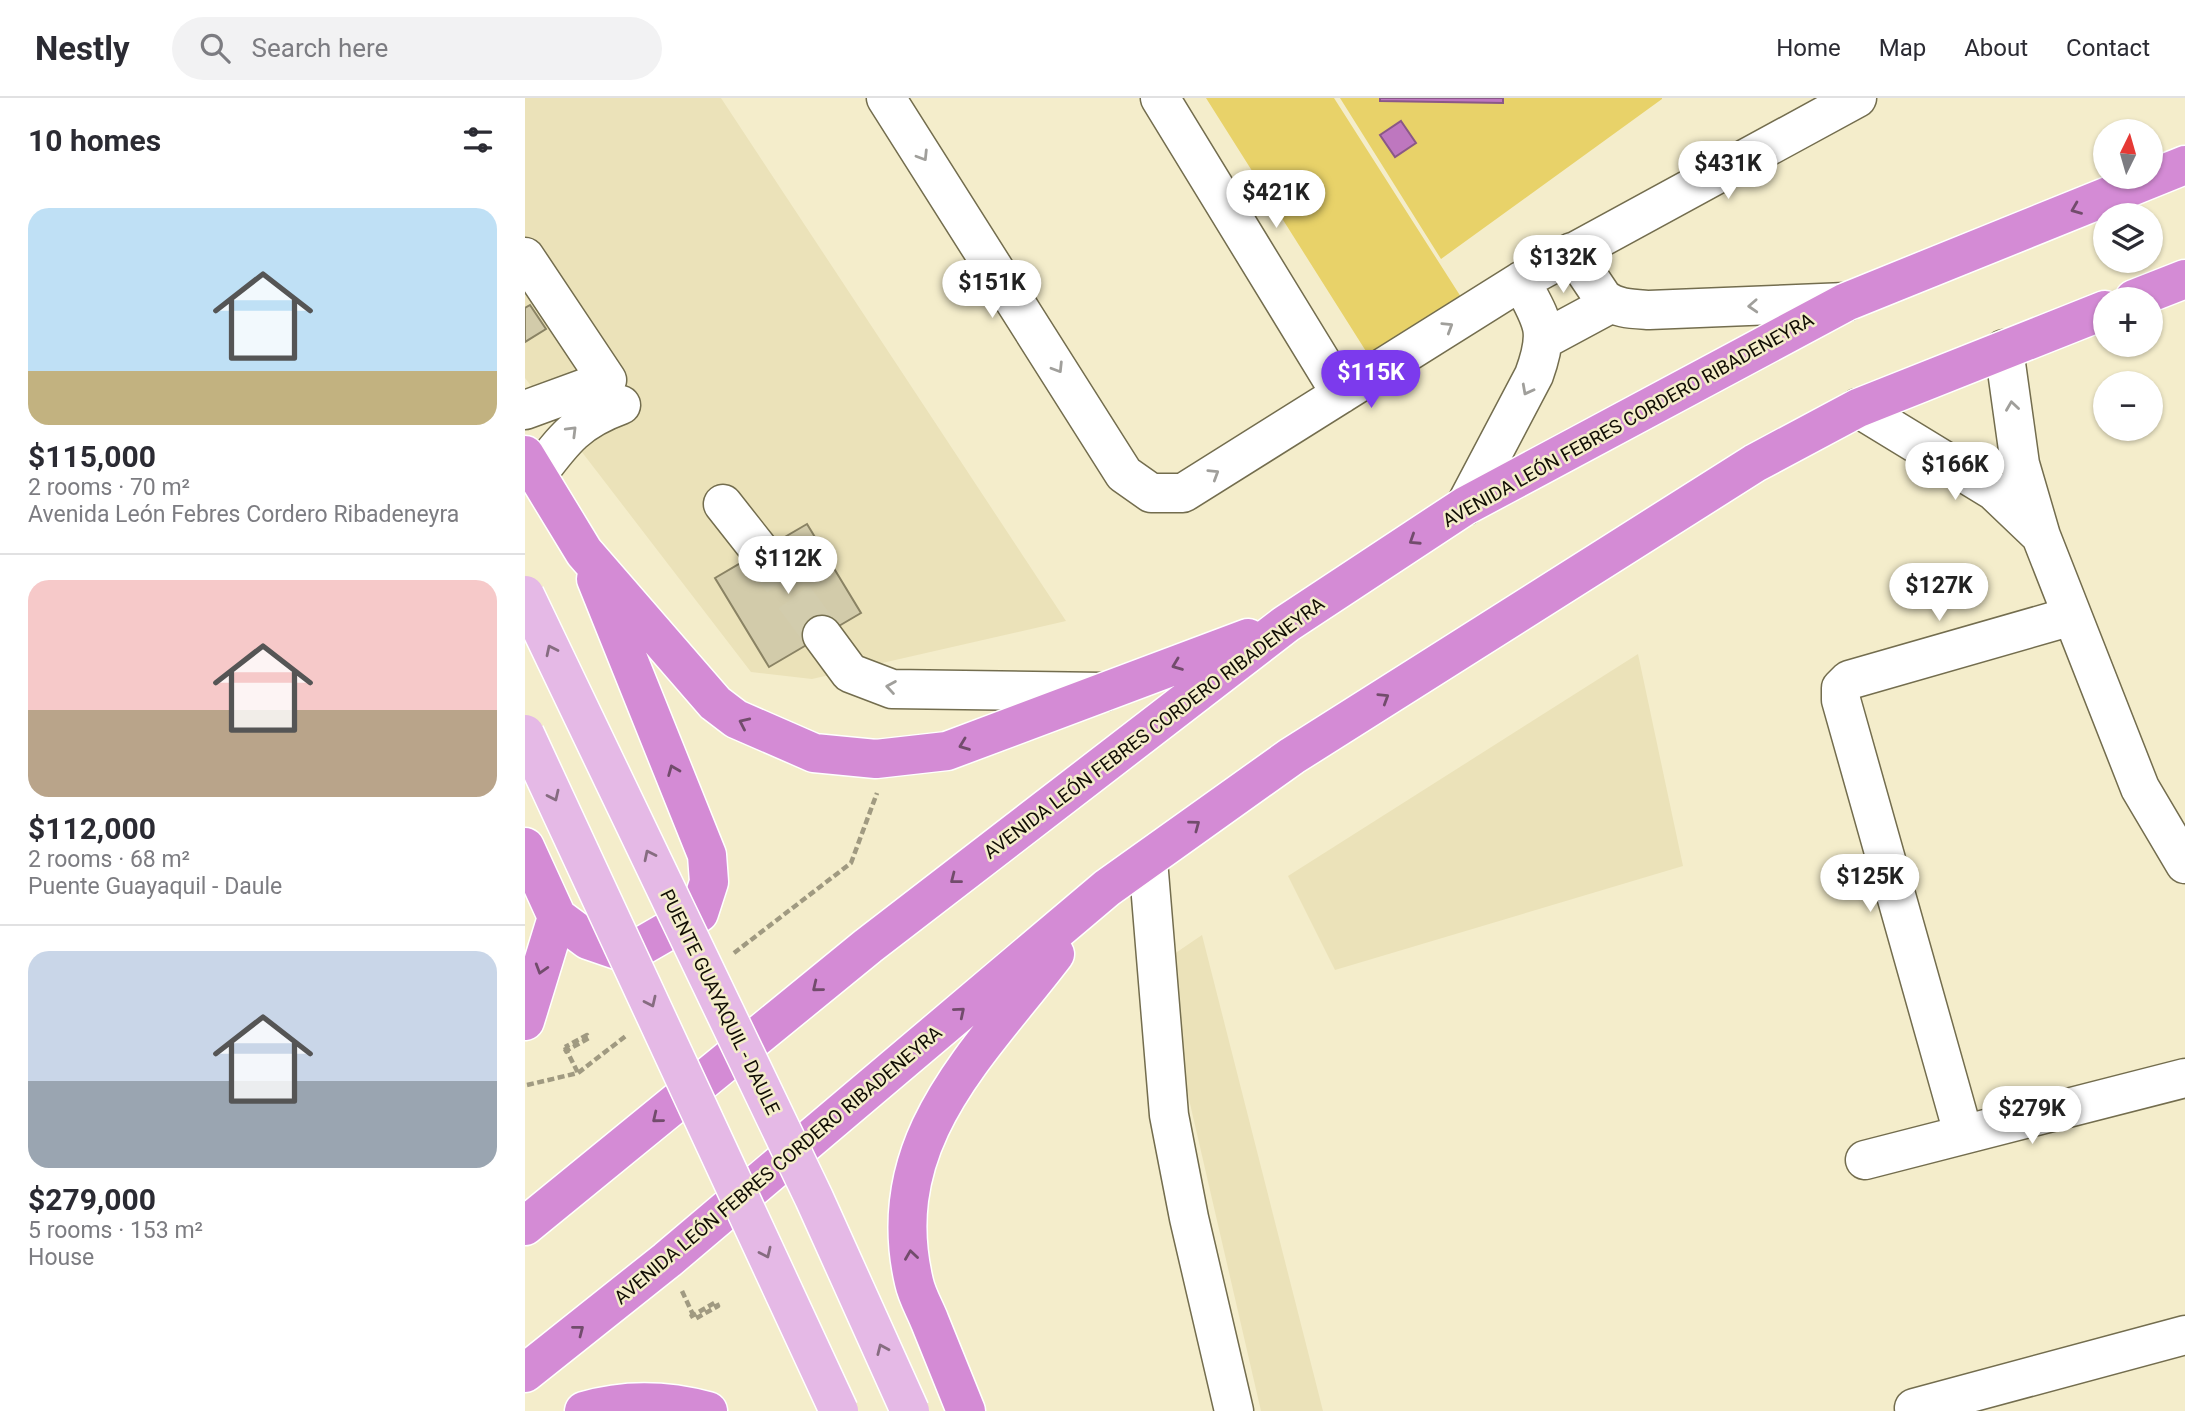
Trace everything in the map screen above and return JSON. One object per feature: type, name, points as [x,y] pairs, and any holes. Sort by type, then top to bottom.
[{"type":"highway","name":"AVENIDA LEÓN FEBRES CORDERO RIBADENEYRA","points":[[525,1226],[878,938],[1286,624],[1465,506],[1846,302],[2182,164]]},
{"type":"highway","points":[[2163,288],[2185,279]]},
{"type":"highway","name":"AVENIDA LEÓN FEBRES CORDERO RIBADENEYRA","points":[[525,1373],[667,1260],[1107,888],[1293,756],[1755,463],[1858,408],[2093,315]]},
{"type":"highway","points":[[531,466],[584,552],[715,703],[736,719],[814,753],[876,759],[947,751],[1286,624]]},
{"type":"highway","points":[[525,847],[557,917],[607,949],[620,951],[640,947],[689,921],[699,913],[709,882],[707,855],[584,552]]},
{"type":"highway","points":[[966,1411],[914,1283],[906,1219],[917,1160],[941,1106],[977,1048],[1107,888]]},
{"type":"highway","points":[[525,1021],[557,917]]},
{"type":"highway","points":[[584,1411],[604,1405],[674,1402],[708,1411]]},
{"type":"main road","name":"PUENTE GUAYAQUIL - DAULE","points":[[525,596],[814,1198],[910,1411]]},
{"type":"main road","points":[[525,734],[839,1411]]},
{"type":"street","points":[[886,98],[1124,474],[1151,493],[1183,493],[1521,281],[1857,98]]},
{"type":"street","points":[[1160,98],[1341,394]]},
{"type":"street","points":[[1572,252],[1610,303]]},
{"type":"street","points":[[525,257],[614,393]]},
{"type":"street","points":[[1465,506],[1534,375],[1545,340],[1544,325],[1521,281]]},
{"type":"street","points":[[1545,340],[1610,303],[1649,310],[1846,302]]},
{"type":"street","points":[[2004,349],[2018,446],[2041,536],[2140,788],[2185,864]]},
{"type":"street","points":[[525,410],[614,393]]},
{"type":"street","points":[[531,466],[614,393]]},
{"type":"street","points":[[1858,408],[1994,491],[2041,536]]},
{"type":"street","points":[[1971,476],[2018,446]]},
{"type":"street","points":[[723,504],[760,551]]},
{"type":"street","points":[[1963,1133],[1841,700],[1841,688],[1849,680],[2072,616]]},
{"type":"street","points":[[822,635],[850,673],[892,689],[1106,692]]},
{"type":"street","points":[[1148,860],[1170,1115],[1189,1218],[1234,1411]]},
{"type":"street","points":[[1865,1160],[2185,1078]]},
{"type":"street","points":[[1914,1408],[2185,1335]]},
{"type":"path","points":[[587,1035],[589,1038],[565,1049],[587,1035]]},
{"type":"path","points":[[565,1049],[578,1073]]},
{"type":"path","points":[[716,1302],[718,1306],[693,1318],[716,1302]]},
{"type":"shaded area","points":[[525,98],[721,98],[1066,621],[812,679],[751,672],[525,378]]},
{"type":"shaded area","points":[[1206,98],[1334,98],[1461,297],[1369,356]]},
{"type":"shaded area","points":[[1340,98],[1662,98],[1662,99],[1441,259]]},
{"type":"shaded area","points":[[1380,98],[1503,98],[1503,103],[1380,101]]},
{"type":"shaded area","points":[[1401,121],[1416,143],[1395,157],[1380,135]]},
{"type":"shaded area","points":[[1638,654],[1683,866],[1335,970],[1288,876]]},
{"type":"shaded area","points":[[1202,935],[1323,1411],[1261,1411],[1158,965]]},
{"type":"building","points":[[530,305],[546,329],[525,342],[525,308]]},
{"type":"building","points":[[807,524],[861,613],[769,667],[715,578]]},
{"type":"tunnel","points":[[760,551],[822,635]]}]
